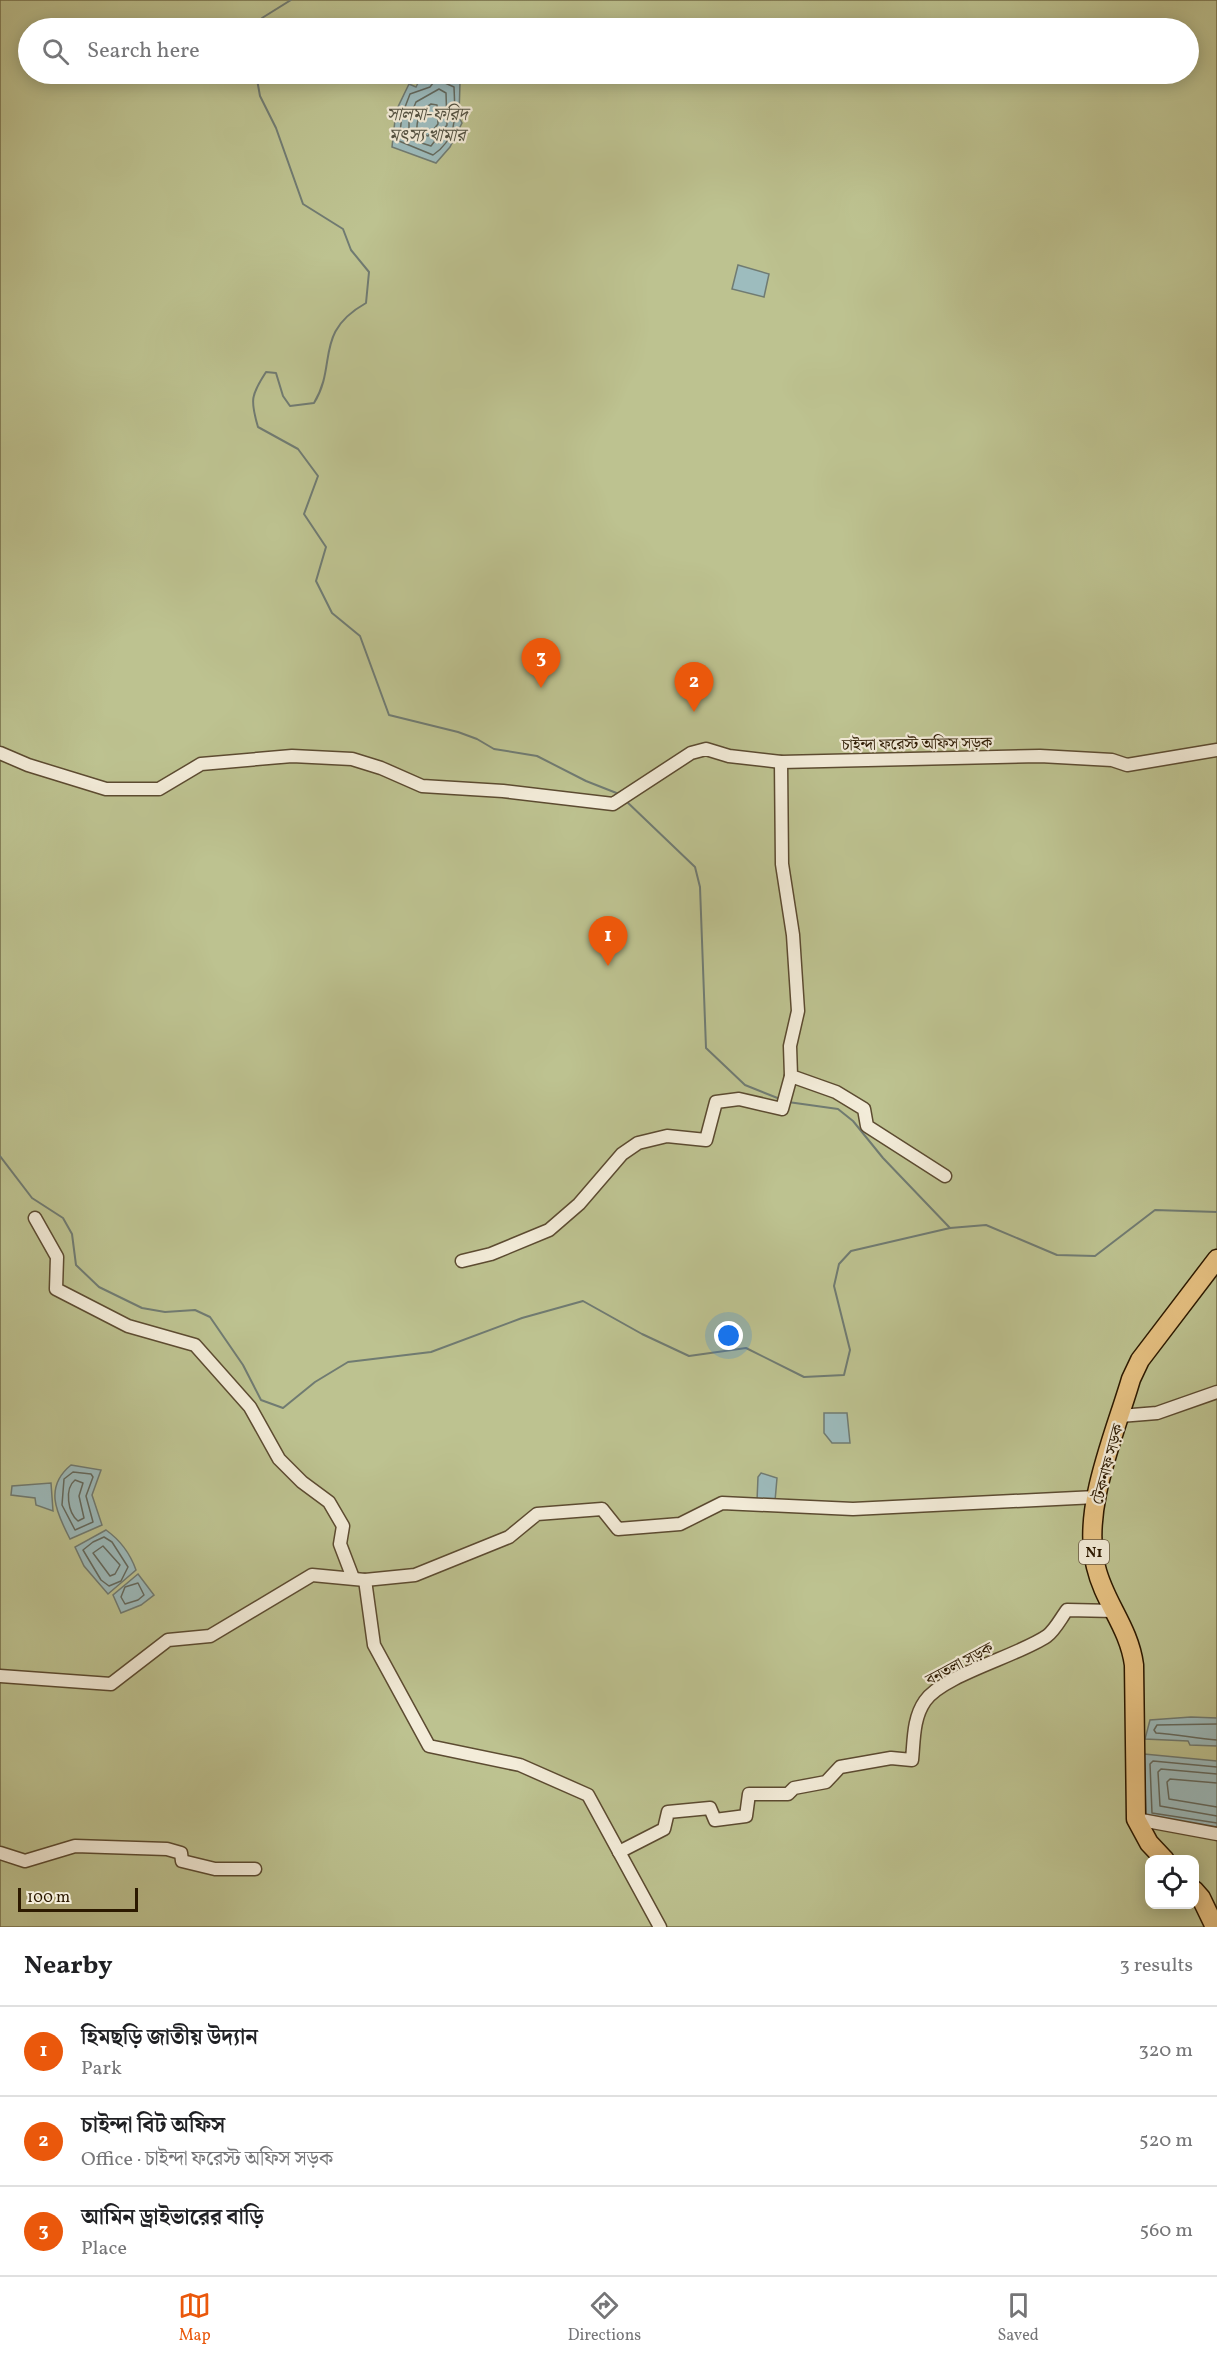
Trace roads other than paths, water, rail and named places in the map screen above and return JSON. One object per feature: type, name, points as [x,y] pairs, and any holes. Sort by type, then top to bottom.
[{"type":"highway","name":"টেকনাফ সড়ক","points":[[1160,1855],[1149,1843],[1136,1819],[1134,1665],[1131,1643],[1096,1567],[1092,1526],[1096,1497],[1120,1416],[1140,1360],[1217,1259]]},
{"type":"highway","points":[[1199,1896],[1206,1905],[1215,1927]]},
{"type":"street","name":"চাইন্দা ফরেস্ট অফিস সড়ক","points":[[0,753],[28,765],[106,789],[159,789],[201,764],[292,756],[352,759],[381,768],[422,786],[503,791],[613,804],[691,753],[706,748],[729,756],[781,762],[1040,756],[1112,760],[1127,765],[1217,750]]},
{"type":"street","points":[[462,1261],[491,1254],[549,1230],[579,1204],[622,1154],[638,1143],[667,1136],[705,1140],[716,1102],[739,1099],[782,1109],[790,1081],[790,1046],[798,1011],[793,935],[782,864],[781,762]]},
{"type":"street","points":[[790,1081],[836,1092],[864,1109],[867,1125],[945,1176]]},
{"type":"street","points":[[34,1218],[57,1257],[56,1289],[128,1326],[195,1345],[250,1407],[279,1459],[302,1482],[329,1502],[343,1526],[340,1544],[359,1579],[374,1645],[429,1746],[520,1765],[588,1795],[660,1927]]},
{"type":"street","points":[[1120,1416],[1157,1413],[1217,1392]]},
{"type":"street","points":[[0,1676],[111,1684],[168,1640],[210,1636],[312,1575],[359,1579],[415,1575],[508,1537],[537,1514],[602,1509],[618,1529],[680,1524],[722,1503],[853,1509],[1096,1497]]},
{"type":"street","name":"বনতলা সড়ক","points":[[619,1852],[664,1829],[668,1812],[710,1808],[715,1820],[747,1816],[749,1794],[788,1794],[794,1788],[826,1782],[840,1767],[891,1758],[912,1760],[915,1724],[925,1701],[939,1690],[978,1668],[1022,1651],[1049,1634],[1067,1610],[1115,1611]]},
{"type":"street","points":[[1136,1819],[1217,1834]]},
{"type":"street","points":[[0,1853],[25,1861],[75,1846],[167,1849],[181,1852],[182,1861],[214,1869],[255,1869]]},
{"type":"water","name":"সালমা-ফরিদ মৎস্য খামার","points":[[409,84],[416,87],[418,84],[460,84],[459,117],[462,123],[450,147],[436,163],[392,147],[396,111]]},
{"type":"water","points":[[738,265],[769,274],[764,297],[732,289]]},
{"type":"water","points":[[824,1413],[847,1413],[850,1443],[832,1443],[824,1433]]},
{"type":"water","points":[[71,1465],[101,1470],[92,1495],[102,1525],[70,1539],[57,1510],[55,1491],[57,1482]]},
{"type":"water","points":[[761,1473],[777,1478],[775,1501],[757,1501],[758,1477]]},
{"type":"water","points":[[51,1483],[53,1511],[36,1505],[35,1498],[11,1495],[12,1486]]},
{"type":"water","points":[[106,1530],[124,1547],[136,1570],[108,1594],[84,1566],[75,1547]]},
{"type":"water","points":[[138,1574],[154,1595],[141,1605],[121,1613],[113,1595]]},
{"type":"water","points":[[1217,1718],[1217,1746],[1190,1745],[1188,1741],[1145,1739],[1150,1720]]},
{"type":"water","points":[[1144,1754],[1217,1761],[1217,1829],[1146,1818]]},
{"type":"waterway","points":[[262,18],[291,0]]},
{"type":"waterway","points":[[258,84],[260,96],[276,128],[303,204],[343,229],[351,250],[369,272],[366,303],[350,314],[339,326],[329,350],[321,389],[314,403],[290,406],[283,396],[276,373],[266,372],[253,398],[258,427],[298,449],[318,476],[304,514],[326,547],[316,581],[332,613],[360,636],[389,715],[458,732],[494,749],[537,756],[586,781],[619,794]]},
{"type":"waterway","points":[[625,800],[695,867],[700,887],[706,1048],[745,1085],[780,1099]]},
{"type":"waterway","points":[[788,1102],[838,1109],[853,1121],[883,1158],[950,1228]]},
{"type":"waterway","points":[[0,1156],[32,1198],[63,1218],[72,1234],[76,1265],[99,1287],[142,1308],[165,1312],[195,1310],[210,1317],[243,1365],[261,1400],[283,1408],[315,1382],[348,1362],[431,1352],[522,1318],[583,1301],[642,1334],[689,1356],[746,1348],[804,1377],[844,1375],[850,1350],[834,1286],[839,1264],[851,1251],[950,1228],[986,1225],[1057,1255],[1095,1256],[1155,1210],[1217,1212]]},
{"type":"place","name":"আমিন ড্রাইভারের বাড়ি","points":[[541,688]]},
{"type":"place","name":"চাইন্দা বিট অফিস","points":[[694,712]]},
{"type":"place","name":"হিমছড়ি জাতীয় উদ্যান","points":[[608,966]]}]
